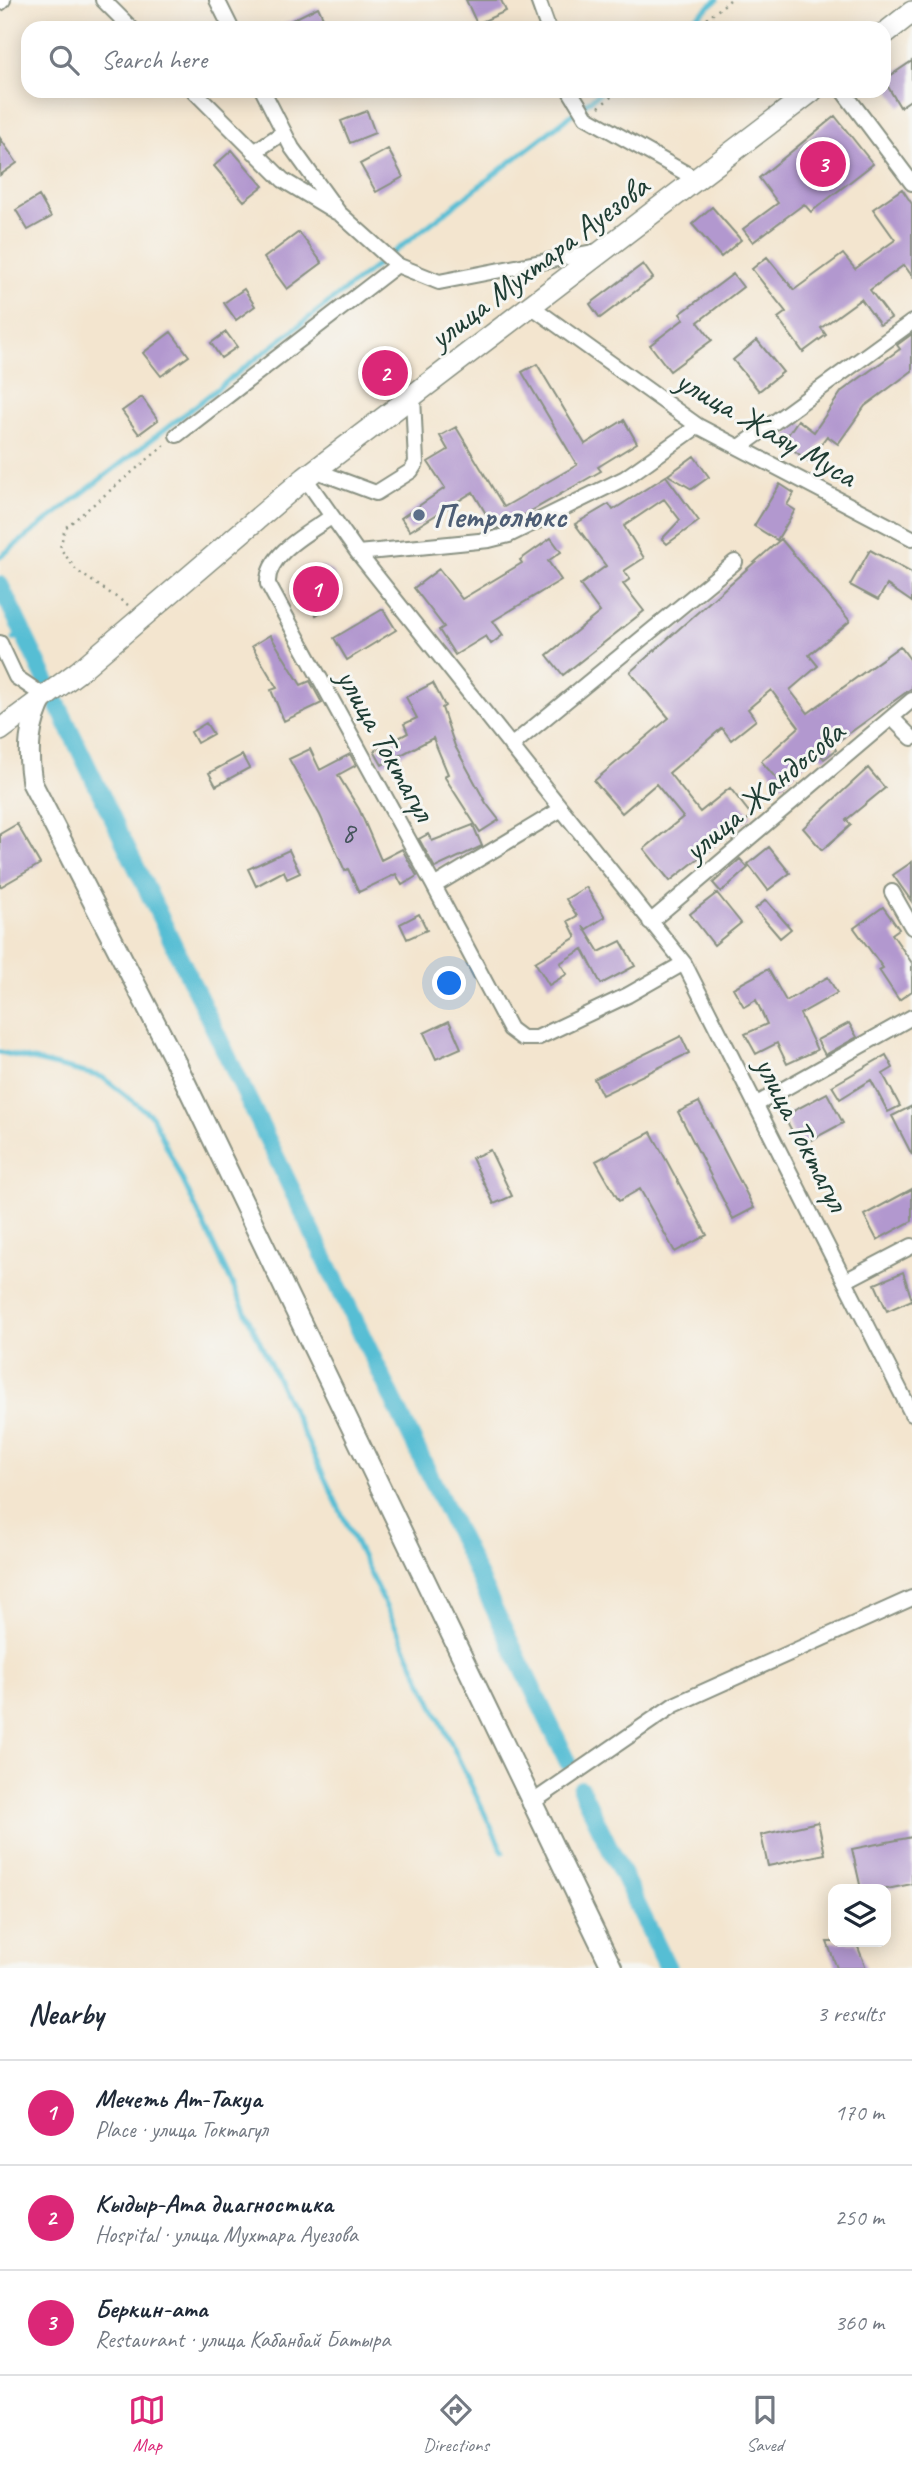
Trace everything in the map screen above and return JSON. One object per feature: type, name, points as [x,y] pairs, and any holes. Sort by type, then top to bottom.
[{"type":"main road","points":[[891,28],[912,12]]},
{"type":"main road","name":"улица Мухтара Ауезова","points":[[0,730],[78,672],[309,474],[803,98]]},
{"type":"main road","points":[[44,696],[33,720],[28,747],[32,783],[177,1065],[530,1804],[612,1968]]},
{"type":"street","points":[[103,0],[124,21]]},
{"type":"street","points":[[217,0],[228,21]]},
{"type":"street","points":[[538,0],[546,21]]},
{"type":"street","points":[[201,98],[282,180],[339,214],[395,264],[439,282],[606,250]]},
{"type":"street","points":[[267,98],[284,132],[339,214]]},
{"type":"street","points":[[574,98],[585,116],[696,179]]},
{"type":"street","points":[[848,98],[912,183]]},
{"type":"street","points":[[254,152],[284,132]]},
{"type":"street","points":[[177,435],[395,264]]},
{"type":"street","name":"улица Жаяу Муса","points":[[531,306],[698,426],[912,538]]},
{"type":"street","points":[[740,447],[912,322]]},
{"type":"street","points":[[309,474],[376,493],[411,471],[416,463],[413,396]]},
{"type":"street","points":[[358,553],[489,540],[509,535],[625,478],[698,426]]},
{"type":"street","name":"улица Токтагул","points":[[309,474],[331,517],[358,553],[560,810],[684,962],[912,1414]]},
{"type":"street","name":"улица Токтагул","points":[[331,517],[280,556],[267,574],[268,584],[434,886]]},
{"type":"street","points":[[511,746],[736,562]]},
{"type":"street","points":[[0,643],[16,677],[44,696]]},
{"type":"street","name":"улица Жандосова","points":[[650,922],[912,700]]},
{"type":"street","points":[[892,718],[912,738]]},
{"type":"street","points":[[560,810],[434,886],[510,1029],[522,1038],[537,1038],[628,995],[684,962]]},
{"type":"street","points":[[892,892],[912,927]]},
{"type":"street","points":[[757,1104],[912,1017]]},
{"type":"street","points":[[846,1280],[912,1246]]},
{"type":"street","points":[[530,1804],[674,1705],[912,1598]]},
{"type":"path","points":[[704,21],[730,0]]},
{"type":"path","points":[[585,116],[609,98]]},
{"type":"path","points":[[142,615],[77,571],[60,548],[65,528],[177,435]]},
{"type":"building","points":[[466,0],[501,0],[506,11],[484,21],[476,21]]},
{"type":"building","points":[[318,7],[325,21],[290,21]]},
{"type":"building","points":[[912,61],[912,99],[900,107],[891,92],[891,75]]},
{"type":"building","points":[[367,111],[375,133],[350,143],[341,121]]},
{"type":"building","points":[[835,116],[873,164],[811,212],[804,204],[753,242],[743,229],[778,203],[759,178]]},
{"type":"building","points":[[0,138],[17,163],[0,175]]},
{"type":"building","points":[[388,149],[403,177],[376,192],[360,164]]},
{"type":"building","points":[[232,150],[263,186],[244,201],[214,166]]},
{"type":"building","points":[[902,189],[912,204],[912,276],[904,265],[870,290],[891,318],[880,325],[861,299],[821,328],[826,335],[803,352],[778,318],[786,312],[752,269],[767,257],[794,290],[843,254],[855,269],[895,240],[873,209]]},
{"type":"building","points":[[39,196],[51,217],[28,230],[16,210]]},
{"type":"building","points":[[712,207],[741,240],[721,257],[692,224]]},
{"type":"building","points":[[299,232],[322,263],[287,289],[264,258]]},
{"type":"building","points":[[643,264],[653,278],[600,318],[590,304]]},
{"type":"building","points":[[733,274],[743,287],[698,322],[712,340],[670,371],[650,345],[684,319],[680,314]]},
{"type":"building","points":[[244,289],[255,306],[236,320],[224,303]]},
{"type":"building","points":[[171,332],[189,356],[161,376],[143,353]]},
{"type":"building","points":[[226,332],[237,347],[221,358],[211,343]]},
{"type":"building","points":[[912,334],[912,371],[865,406],[838,444],[827,436],[808,461],[783,442],[798,420],[814,432],[842,391],[900,349],[897,345]]},
{"type":"building","points":[[757,340],[783,372],[759,391],[733,360]]},
{"type":"building","points":[[537,364],[585,444],[624,420],[637,443],[598,467],[601,471],[505,526],[495,529],[473,492],[410,531],[401,518],[445,488],[428,462],[448,450],[440,436],[456,427],[504,507],[577,465],[522,372]]},
{"type":"building","points":[[142,397],[158,420],[139,434],[122,411]]},
{"type":"building","points":[[694,456],[709,477],[692,489],[668,475]]},
{"type":"building","points":[[666,476],[699,521],[667,544],[662,539],[680,520],[664,499],[624,526],[644,558],[624,571],[630,579],[623,584],[644,611],[563,675],[547,655],[600,612],[580,585],[606,566],[575,524],[609,504],[613,510]]},
{"type":"building","points":[[780,484],[794,493],[787,505],[795,510],[777,540],[754,526]]},
{"type":"building","points":[[551,538],[561,552],[548,561],[561,580],[493,621],[503,635],[491,644],[486,636],[455,655],[439,630],[444,627],[414,588],[439,569],[462,599],[522,563],[520,560]]},
{"type":"building","points":[[781,539],[850,621],[809,655],[818,666],[790,690],[808,713],[900,646],[912,662],[912,688],[833,745],[836,750],[824,759],[818,752],[782,785],[761,761],[799,727],[771,690],[748,709],[756,720],[731,740],[722,728],[669,773],[700,812],[730,788],[752,816],[670,881],[644,849],[683,817],[656,784],[622,813],[594,781],[669,718],[630,672]]},
{"type":"building","points":[[870,550],[912,573],[912,602],[887,585],[878,600],[850,585]]},
{"type":"building","points":[[322,566],[334,573],[336,603],[316,615],[309,603],[297,596],[298,582]]},
{"type":"building","points":[[383,609],[396,630],[347,660],[334,638]]},
{"type":"building","points":[[270,635],[301,685],[310,681],[322,703],[284,721],[271,690],[277,688],[252,646]]},
{"type":"building","points":[[433,683],[445,706],[442,708],[455,746],[486,803],[499,820],[480,832],[444,776],[448,774],[433,738],[382,765],[374,751],[408,733],[404,724],[417,718],[406,697]]},
{"type":"building","points":[[206,723],[213,734],[197,743],[191,732]]},
{"type":"building","points":[[310,749],[320,770],[350,754],[356,765],[338,775],[359,809],[381,860],[402,849],[417,876],[402,885],[396,874],[359,892],[348,869],[345,871],[320,815],[289,759]]},
{"type":"building","points":[[242,755],[249,768],[216,786],[209,773]]},
{"type":"building","points":[[868,768],[885,788],[846,820],[851,825],[822,850],[803,828]]},
{"type":"building","points":[[17,824],[40,864],[0,887],[0,834]]},
{"type":"building","points":[[473,825],[482,846],[435,868],[419,839],[428,834],[432,841]]},
{"type":"building","points":[[769,847],[790,873],[768,890],[748,864]]},
{"type":"building","points":[[289,850],[300,873],[287,879],[284,871],[256,886],[248,869]]},
{"type":"building","points":[[740,859],[748,868],[721,892],[713,883]]},
{"type":"building","points":[[912,862],[912,902],[893,875]]},
{"type":"building","points":[[586,887],[605,917],[585,930],[599,952],[621,941],[635,966],[601,984],[583,949],[560,963],[567,974],[549,985],[535,962],[576,937],[568,921],[577,916],[566,899]]},
{"type":"building","points":[[717,893],[741,923],[714,945],[690,914]]},
{"type":"building","points":[[766,900],[791,929],[780,938],[755,909]]},
{"type":"building","points":[[883,907],[899,929],[892,934],[912,963],[912,991],[899,1000],[879,970],[883,968],[854,928]]},
{"type":"building","points":[[419,914],[427,930],[407,939],[400,924]]},
{"type":"building","points":[[768,969],[786,1001],[828,977],[837,993],[800,1014],[817,1050],[787,1064],[777,1043],[756,1054],[745,1034],[767,1024],[756,1000],[744,1007],[733,988]]},
{"type":"building","points":[[449,1021],[461,1048],[436,1059],[424,1033]]},
{"type":"building","points":[[849,1023],[857,1037],[825,1055],[817,1040]]},
{"type":"building","points":[[681,1036],[689,1053],[602,1095],[594,1079]]},
{"type":"building","points":[[886,1055],[893,1068],[883,1074],[900,1106],[888,1112],[871,1080],[840,1099],[832,1086]]},
{"type":"building","points":[[827,1093],[843,1123],[800,1146],[784,1116]]},
{"type":"building","points":[[699,1102],[754,1208],[733,1219],[678,1112]]},
{"type":"building","points":[[912,1106],[912,1155],[892,1116]]},
{"type":"building","points":[[651,1132],[707,1235],[675,1252],[640,1189],[619,1201],[596,1161]]},
{"type":"building","points":[[490,1150],[512,1196],[494,1204],[472,1158]]},
{"type":"building","points":[[912,1189],[912,1221],[877,1240],[864,1215]]},
{"type":"building","points":[[903,1272],[912,1300],[887,1311],[875,1284]]},
{"type":"building","points":[[818,1822],[825,1854],[768,1866],[761,1835]]},
{"type":"building","points":[[912,1837],[912,1884],[891,1888],[891,1884],[860,1884],[852,1849]]},
{"type":"building","points":[[829,1947],[858,1947],[866,1968],[837,1968]]},
{"type":"waterway","points":[[691,21],[717,0]]},
{"type":"waterway","points":[[0,557],[593,98]]},
{"type":"waterway","points":[[0,585],[568,1762]]},
{"type":"waterway","points":[[13,639],[23,633]]},
{"type":"waterway","points":[[0,1052],[102,1077],[152,1116],[503,1852]]},
{"type":"waterway","points":[[581,1789],[668,1968]]},
{"type":"place","name":"Беркин-ата","points":[[823,164]]},
{"type":"place","name":"Кыдыр-Ата диагностика","points":[[385,373]]},
{"type":"place","name":"Петролюкс","points":[[419,515]]},
{"type":"place","name":"Мечеть Ат-Такуа","points":[[316,589]]}]
